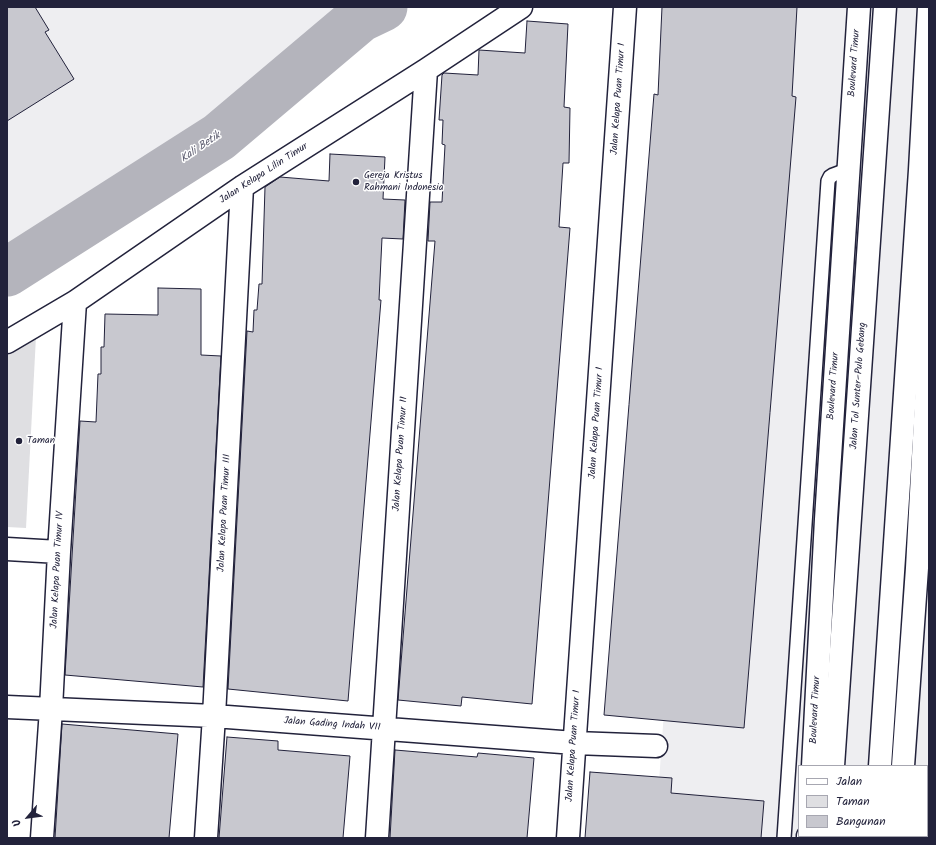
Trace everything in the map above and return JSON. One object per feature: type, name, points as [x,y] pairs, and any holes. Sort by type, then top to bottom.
[{"type":"main road","name":"Jalan Kelapa Lilin Timur","points":[[7,342],[75,302],[242,187],[426,70],[521,7]]},
{"type":"main road","name":"Jalan Kelapa Puan Timur I","points":[[568,838],[625,7]]},
{"type":"main road","name":"Boulevard Timur","points":[[813,765],[826,519],[859,7]]},
{"type":"main road","name":"Jalan Tol Sunter–Pulo Gebang","points":[[833,765],[884,7]]},
{"type":"main road","points":[[880,765],[920,170],[929,7]]},
{"type":"main road","name":"Jalan Kelapa Puan Timur II","points":[[377,838],[426,70]]},
{"type":"main road","points":[[903,765],[922,599],[928,382],[929,179]]},
{"type":"main road","name":"Jalan Kelapa Puan Timur III","points":[[206,838],[214,716],[242,187]]},
{"type":"main road","name":"Jalan Kelapa Puan Timur IV","points":[[42,838],[75,302]]},
{"type":"main road","points":[[7,549],[59,552]]},
{"type":"main road","name":"Jalan Gading Indah VII","points":[[7,707],[214,716],[575,743],[656,746]]},
{"type":"lane","points":[[784,838],[828,181],[833,175],[849,169]]},
{"type":"shaded area","points":[[7,7],[401,7],[7,244]]},
{"type":"shaded area","points":[[714,7],[929,7],[929,838],[655,838]]},
{"type":"green space","name":"Taman","points":[[36,336],[26,528],[7,527],[7,354]]},
{"type":"building","points":[[7,7],[35,7],[49,30],[45,32],[74,79],[7,121]]},
{"type":"building","points":[[662,7],[797,7],[792,96],[796,97],[744,728],[604,715],[654,94],[658,95]]},
{"type":"building","points":[[527,21],[568,24],[564,107],[570,108],[569,163],[563,163],[559,227],[570,228],[532,704],[462,697],[461,706],[398,700],[435,241],[428,241],[430,202],[442,202],[445,145],[442,144],[443,120],[439,120],[442,75],[444,73],[478,75],[479,50],[525,53]]},
{"type":"building","points":[[330,154],[385,157],[383,199],[405,200],[403,239],[382,238],[379,300],[381,300],[348,701],[228,689],[247,331],[253,332],[254,310],[257,310],[259,284],[262,284],[265,187],[280,177],[329,181]]},
{"type":"building","points":[[158,288],[201,289],[201,355],[221,356],[203,687],[65,675],[80,421],[96,422],[98,374],[101,374],[101,347],[104,347],[105,314],[158,315]]},
{"type":"building","points":[[62,724],[178,734],[169,838],[55,838]]},
{"type":"building","points":[[227,737],[278,741],[278,750],[350,756],[343,838],[219,838]]},
{"type":"building","points":[[395,750],[477,757],[478,753],[534,758],[527,838],[390,838]]},
{"type":"building","points":[[590,772],[672,778],[671,793],[764,801],[761,838],[585,838]]},
{"type":"waterway","name":"Kali Betik","points":[[7,272],[219,137],[360,18],[383,7]]},
{"type":"place","name":"Gereja Kristus Rahmani Indonesia","points":[[356,182]]},
{"type":"place","name":"Taman","points":[[19,441]]}]
